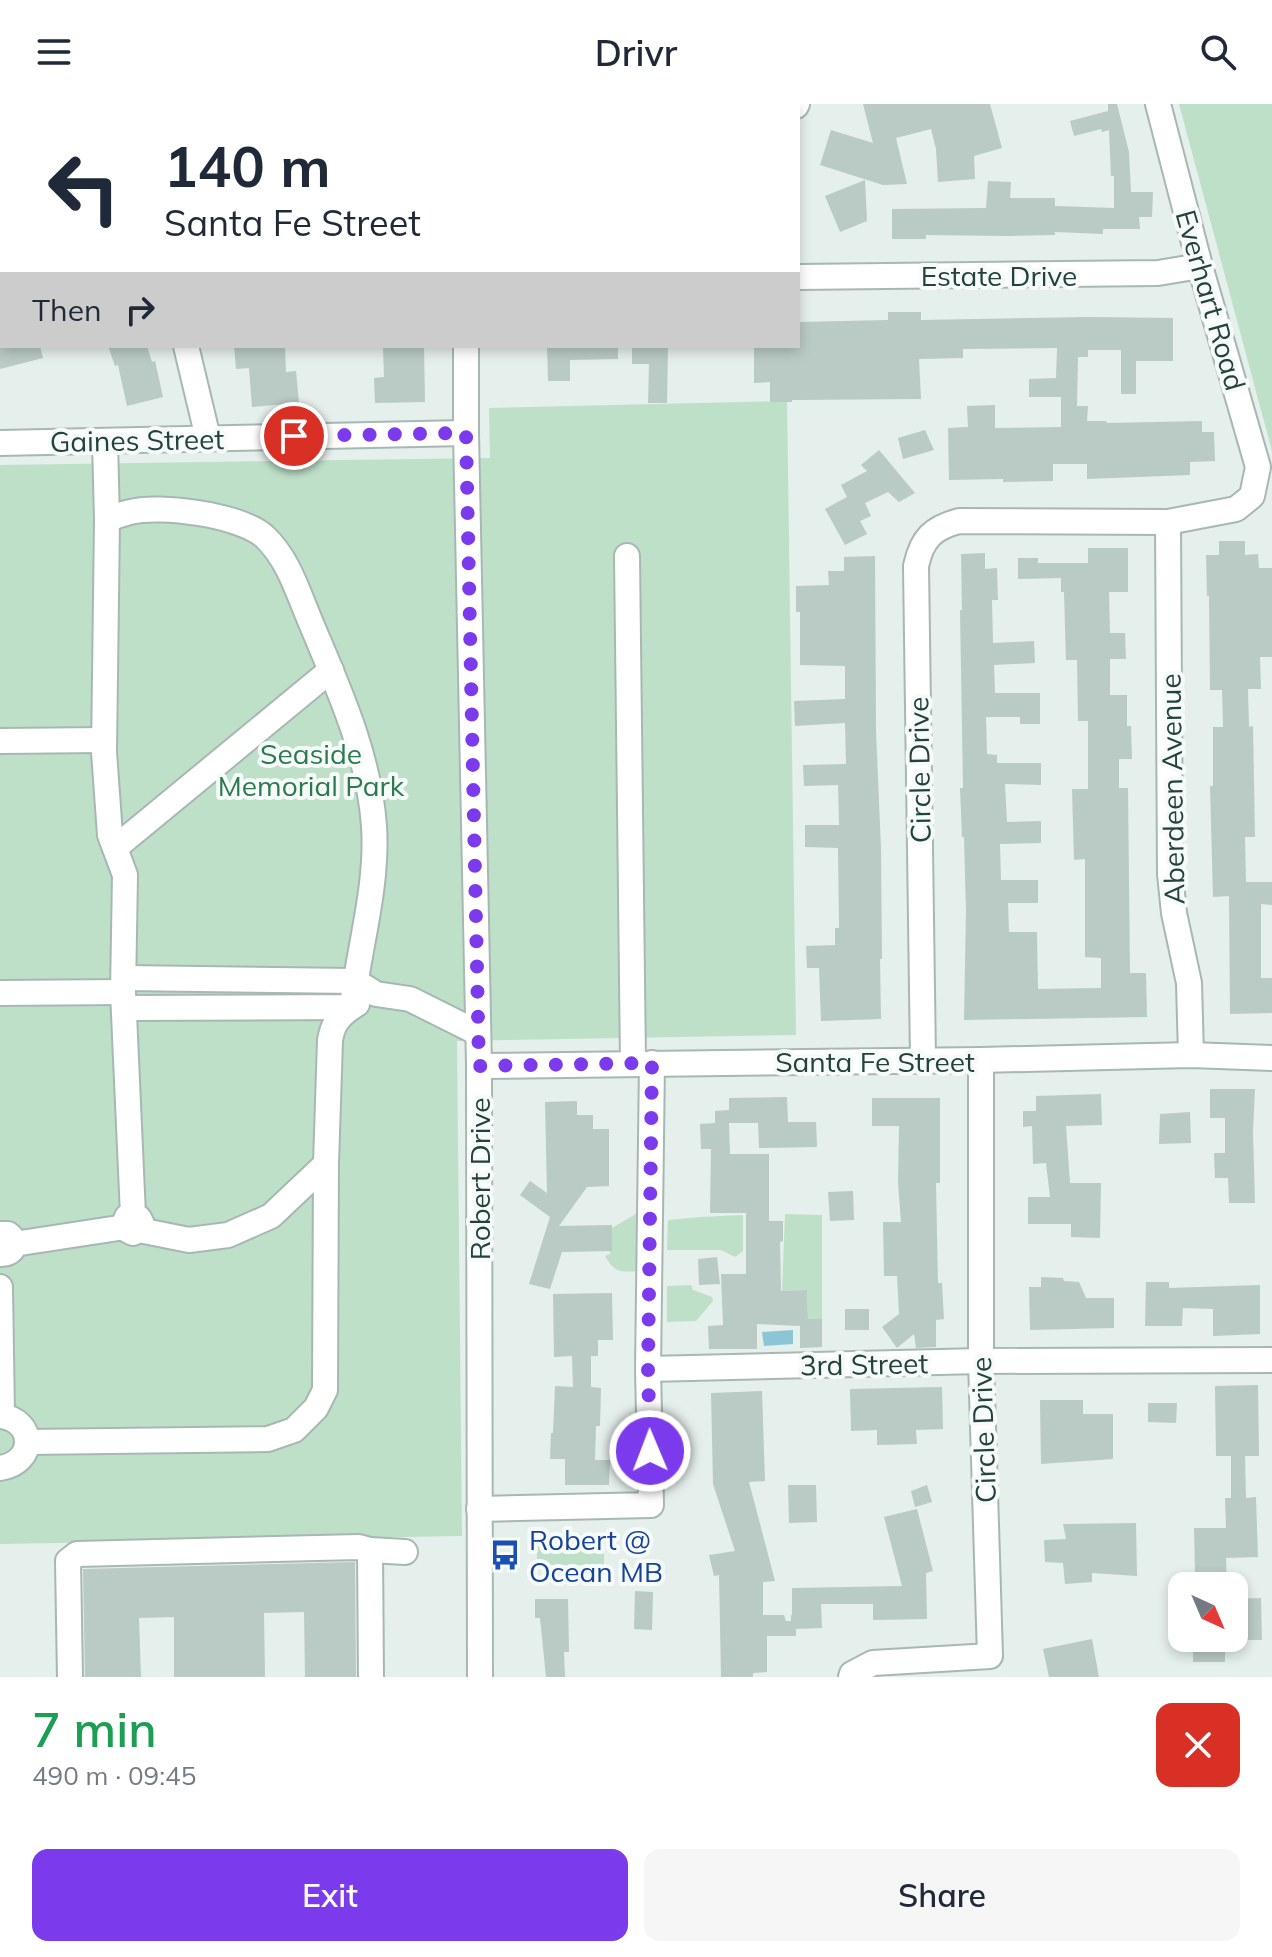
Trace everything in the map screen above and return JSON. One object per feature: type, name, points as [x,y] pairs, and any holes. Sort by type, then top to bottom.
[{"type":"street","name":"Everhart Road","points":[[1158,104],[1200,266],[1258,467],[1252,496],[1236,509],[1168,522]]},
{"type":"street","name":"Estate Drive","points":[[800,277],[1158,273],[1200,266]]},
{"type":"street","points":[[186,348],[208,438]]},
{"type":"street","name":"Robert Drive","points":[[466,348],[479,1066],[480,1677]]},
{"type":"street","name":"Gaines Street","points":[[0,443],[466,433]]},
{"type":"street","points":[[105,441],[104,740],[110,835],[125,875],[124,993],[132,1224]]},
{"type":"street","points":[[107,520],[132,511],[210,514],[242,524],[263,536],[285,561],[331,670],[365,765],[374,828],[373,872],[352,1007]]},
{"type":"street","name":"Circle Drive","points":[[923,1060],[916,566],[920,549],[931,533],[943,525],[959,521],[1168,522]]},
{"type":"street","name":"Aberdeen Avenue","points":[[1168,522],[1170,874],[1174,913],[1189,983],[1191,1055]]},
{"type":"street","points":[[479,1509],[651,1505],[627,556]]},
{"type":"street","points":[[115,848],[331,670]]},
{"type":"street","points":[[0,741],[104,740]]},
{"type":"street","points":[[0,993],[124,993],[355,981],[376,994],[410,999],[478,1033]]},
{"type":"street","points":[[124,993],[352,1007]]},
{"type":"street","points":[[27,1442],[268,1439],[294,1430],[316,1408],[325,1390],[330,1040],[333,1026],[340,1016],[376,994]]},
{"type":"street","name":"Santa Fe Street","points":[[479,1066],[1191,1055],[1272,1058]]},
{"type":"street","name":"Circle Drive","points":[[851,1677],[873,1663],[990,1656],[981,1361],[981,1060]]},
{"type":"street","points":[[5,1244],[132,1224],[189,1240],[228,1235],[271,1216],[326,1164]]},
{"type":"street","points":[[0,1287],[1,1416],[20,1423],[27,1442],[20,1460],[0,1468]]},
{"type":"street","name":"3rd Street","points":[[648,1369],[981,1361],[1272,1360]]},
{"type":"street","points":[[70,1677],[68,1561],[77,1554],[359,1547],[405,1552]]},
{"type":"street","points":[[370,1550],[371,1677]]},
{"type":"green space","points":[[1179,104],[1272,104],[1272,451]]},
{"type":"green space","name":"Seaside Memorial Park","points":[[787,401],[796,1035],[457,1041],[462,1536],[0,1544],[0,465],[490,458],[489,408]]},
{"type":"green space","points":[[641,1211],[641,1271],[620,1271],[605,1256],[610,1254],[612,1228]]},
{"type":"green space","points":[[785,1214],[822,1215],[822,1319],[808,1319],[807,1290],[782,1291]]},
{"type":"green space","points":[[743,1215],[743,1251],[735,1257],[721,1250],[667,1250],[668,1220]]},
{"type":"green space","points":[[691,1285],[693,1290],[712,1297],[713,1301],[696,1321],[667,1322],[667,1286]]},
{"type":"green space","points":[[537,1534],[604,1534],[604,1565],[537,1565]]},
{"type":"water","points":[[793,1330],[793,1344],[764,1346],[762,1332]]},
{"type":"building","points":[[863,104],[990,104],[1002,148],[974,156],[975,179],[938,182],[931,129],[896,138],[907,184],[883,185],[820,165],[831,130],[873,143]]},
{"type":"building","points":[[1108,104],[1117,104],[1129,152],[1131,192],[1153,192],[1152,217],[1139,217],[1140,229],[1103,229],[1103,234],[926,235],[926,239],[892,239],[892,209],[986,208],[988,181],[1011,182],[1010,198],[1055,198],[1055,206],[1114,208],[1109,130],[1074,136],[1070,121],[1108,111]]},
{"type":"building","points":[[865,180],[867,221],[840,232],[825,196]]},
{"type":"building","points":[[888,312],[921,312],[921,320],[1173,318],[1173,361],[1136,361],[1136,394],[1121,394],[1121,350],[1088,350],[1088,357],[1078,357],[1077,406],[1088,406],[1087,421],[1202,421],[1202,432],[1214,432],[1215,461],[1190,462],[1190,475],[1087,479],[1087,464],[1053,464],[1053,481],[949,480],[948,428],[968,427],[967,406],[995,405],[995,428],[1061,427],[1061,397],[1029,397],[1029,379],[1056,378],[1057,348],[963,349],[963,358],[919,359],[921,399],[770,402],[770,382],[754,383],[754,348],[800,348],[800,322],[888,320]]},
{"type":"building","points":[[0,348],[40,348],[43,358],[0,369]]},
{"type":"building","points":[[109,348],[148,348],[152,362],[155,361],[163,397],[127,406],[118,365],[115,366]]},
{"type":"building","points":[[234,348],[285,348],[286,372],[296,371],[299,403],[252,407],[249,368],[236,369]]},
{"type":"building","points":[[383,348],[424,348],[425,402],[375,403],[374,378],[384,377]]},
{"type":"building","points":[[547,348],[618,348],[618,359],[570,360],[570,381],[548,381]]},
{"type":"building","points":[[632,348],[668,348],[667,403],[648,403],[649,364],[632,364]]},
{"type":"building","points":[[925,430],[934,450],[903,459],[898,438]]},
{"type":"building","points":[[879,450],[915,493],[899,502],[888,492],[865,503],[871,516],[860,521],[867,534],[845,545],[825,509],[847,497],[841,485],[867,471],[861,465]]},
{"type":"building","points":[[1219,541],[1245,541],[1245,555],[1258,554],[1259,568],[1272,568],[1272,657],[1260,657],[1261,689],[1248,689],[1249,727],[1253,726],[1255,837],[1245,837],[1246,882],[1272,882],[1272,905],[1261,904],[1261,978],[1272,978],[1272,1013],[1230,1014],[1229,896],[1213,897],[1210,786],[1213,786],[1213,727],[1223,727],[1222,690],[1210,690],[1206,555],[1219,555]]},
{"type":"building","points":[[1088,548],[1128,548],[1128,592],[1109,592],[1110,633],[1125,633],[1126,659],[1110,659],[1110,695],[1127,695],[1127,726],[1131,726],[1132,759],[1119,759],[1119,788],[1128,788],[1130,973],[1146,973],[1147,1017],[964,1020],[966,911],[960,788],[963,788],[961,554],[985,553],[985,569],[997,568],[998,600],[992,600],[993,643],[1034,641],[1035,663],[994,665],[995,693],[1040,693],[1040,724],[1020,724],[1020,717],[986,717],[987,754],[997,755],[997,763],[1041,763],[1041,785],[1005,784],[1007,822],[1041,821],[1041,843],[1000,844],[1001,880],[1038,880],[1038,903],[1008,903],[1009,932],[1037,932],[1038,989],[1101,988],[1101,958],[1085,957],[1085,859],[1074,860],[1072,789],[1088,789],[1088,721],[1078,721],[1077,660],[1066,660],[1064,592],[1061,592],[1061,578],[1018,579],[1018,558],[1038,558],[1038,563],[1088,563]]},
{"type":"building","points":[[875,556],[881,1019],[821,1021],[819,968],[807,968],[806,946],[835,945],[835,928],[839,928],[838,848],[805,847],[805,825],[839,825],[838,785],[804,786],[803,765],[846,764],[845,723],[795,726],[794,701],[845,699],[845,666],[800,665],[800,612],[796,612],[796,586],[829,585],[828,571],[844,571],[844,557]]},
{"type":"building","points":[[1210,1089],[1255,1089],[1255,1203],[1229,1203],[1228,1178],[1215,1178],[1214,1153],[1225,1153],[1225,1118],[1210,1118]]},
{"type":"building","points":[[1101,1094],[1102,1125],[1066,1126],[1070,1183],[1101,1183],[1100,1238],[1071,1237],[1071,1224],[1028,1224],[1028,1197],[1050,1197],[1046,1163],[1033,1164],[1032,1126],[1023,1127],[1023,1111],[1036,1111],[1036,1096]]},
{"type":"building","points":[[787,1097],[788,1122],[816,1122],[817,1147],[759,1148],[758,1123],[729,1123],[730,1154],[769,1154],[769,1221],[783,1221],[781,1291],[807,1290],[808,1319],[822,1319],[822,1347],[800,1348],[800,1326],[757,1324],[757,1349],[709,1349],[708,1326],[723,1325],[721,1274],[746,1274],[746,1213],[710,1213],[711,1149],[701,1149],[700,1124],[715,1123],[715,1111],[729,1110],[729,1098]]},
{"type":"building","points":[[872,1098],[940,1098],[940,1183],[936,1183],[938,1283],[942,1283],[944,1319],[936,1320],[936,1347],[916,1348],[914,1334],[897,1348],[882,1327],[899,1314],[897,1276],[884,1276],[883,1222],[901,1222],[899,1126],[872,1126]]},
{"type":"building","points":[[577,1101],[577,1115],[593,1115],[593,1129],[609,1129],[609,1186],[587,1187],[559,1226],[612,1225],[612,1251],[562,1252],[550,1289],[529,1284],[550,1217],[520,1195],[530,1181],[547,1193],[545,1102]]},
{"type":"building","points":[[1190,1112],[1191,1143],[1159,1144],[1160,1114]]},
{"type":"building","points":[[853,1191],[854,1220],[830,1221],[828,1192]]},
{"type":"building","points":[[717,1257],[720,1284],[699,1285],[698,1259]]},
{"type":"building","points":[[1041,1277],[1079,1282],[1086,1298],[1114,1298],[1114,1328],[1030,1330],[1029,1287],[1041,1287]]},
{"type":"building","points":[[1146,1282],[1169,1282],[1169,1288],[1260,1285],[1260,1334],[1213,1336],[1213,1309],[1183,1308],[1182,1326],[1145,1326]]},
{"type":"building","points":[[612,1293],[613,1340],[598,1340],[598,1356],[591,1356],[591,1387],[601,1388],[595,1460],[610,1460],[609,1485],[565,1485],[565,1459],[550,1459],[551,1433],[555,1386],[573,1387],[572,1356],[554,1357],[553,1294]]},
{"type":"building","points":[[845,1309],[869,1309],[869,1330],[845,1330]]},
{"type":"building","points":[[1258,1385],[1259,1456],[1245,1456],[1246,1498],[1256,1497],[1258,1557],[1226,1558],[1226,1572],[1195,1572],[1194,1528],[1226,1528],[1225,1498],[1231,1498],[1231,1456],[1216,1456],[1215,1386]]},
{"type":"building","points":[[942,1387],[943,1429],[916,1430],[917,1444],[877,1445],[877,1430],[851,1431],[850,1389]]},
{"type":"building","points":[[762,1391],[765,1481],[749,1482],[775,1581],[763,1582],[763,1615],[784,1615],[786,1621],[791,1621],[792,1588],[902,1586],[884,1517],[917,1509],[933,1571],[926,1573],[927,1619],[873,1620],[873,1604],[821,1604],[822,1628],[796,1629],[796,1636],[767,1636],[767,1672],[753,1673],[753,1677],[721,1677],[719,1575],[714,1576],[709,1555],[735,1551],[713,1484],[711,1393]]},
{"type":"building","points":[[1040,1400],[1083,1400],[1083,1414],[1113,1414],[1113,1459],[1041,1464]]},
{"type":"building","points":[[1148,1403],[1177,1403],[1176,1423],[1148,1422]]},
{"type":"building","points":[[788,1485],[816,1485],[817,1522],[789,1523]]},
{"type":"building","points":[[927,1485],[932,1502],[915,1507],[911,1491]]},
{"type":"building","points":[[1136,1523],[1137,1576],[1092,1573],[1092,1582],[1065,1584],[1063,1563],[1045,1562],[1044,1540],[1066,1539],[1063,1524]]},
{"type":"building","points":[[355,1562],[356,1677],[305,1677],[304,1612],[264,1613],[265,1677],[174,1677],[174,1617],[139,1618],[141,1677],[85,1677],[83,1569]]},
{"type":"building","points":[[635,1591],[653,1592],[652,1630],[634,1629]]},
{"type":"building","points":[[1248,1598],[1261,1598],[1262,1640],[1248,1640]]},
{"type":"building","points":[[535,1599],[568,1599],[569,1652],[564,1652],[565,1677],[546,1677],[540,1618],[535,1618]]},
{"type":"building","points":[[1092,1639],[1099,1677],[1049,1677],[1043,1649]]},
{"type":"building","points":[[1193,1652],[1225,1652],[1225,1662],[1193,1662]]},
{"type":"place","name":"Robert @ Ocean MB","points":[[505,1555]]},
{"type":"route","points":[[294,436],[466,433],[479,1066],[652,1063],[648,1369],[650,1451]]}]
